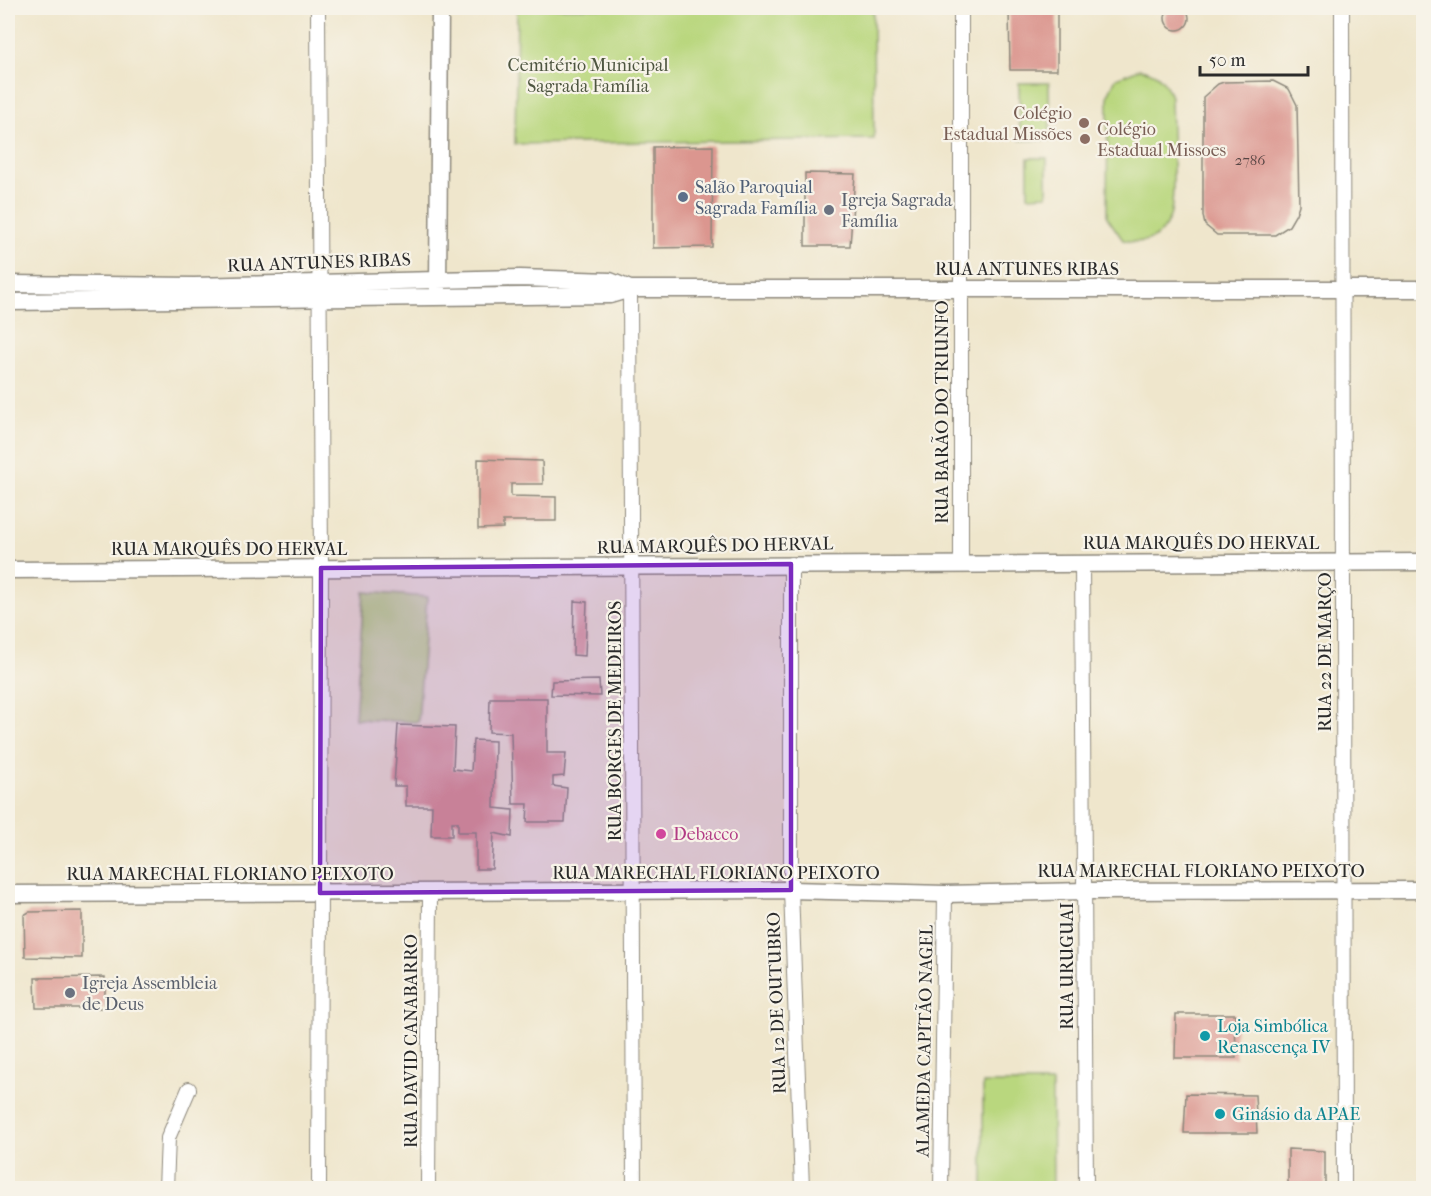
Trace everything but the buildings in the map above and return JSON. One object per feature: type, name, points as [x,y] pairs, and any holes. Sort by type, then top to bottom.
[{"type":"street","points":[[318,8],[321,568],[320,1188]]},
{"type":"street","points":[[438,296],[440,8]]},
{"type":"street","name":"RUA BARÃO DO TRIUNFO","points":[[961,8],[959,288],[961,564]]},
{"type":"street","name":"RUA 22 DE MARÇO","points":[[1342,8],[1344,1188]]},
{"type":"street","name":"RUA ANTUNES RIBAS","points":[[319,292],[438,278],[520,286]]},
{"type":"street","name":"RUA ANTUNES RIBAS","points":[[8,302],[194,293],[319,292],[438,296],[520,286],[610,281],[630,288],[1424,290]]},
{"type":"street","name":"RUA ANTUNES RIBAS","points":[[8,284],[194,293]]},
{"type":"street","name":"RUA BORGES DE MEDEIROS","points":[[630,288],[634,1188]]},
{"type":"street","name":"RUA MARQUÊS DO HERVAL","points":[[8,570],[1424,562]]},
{"type":"street","name":"RUA URUGUAI","points":[[1082,563],[1086,1188]]},
{"type":"street","name":"RUA 12 DE OUTUBRO","points":[[791,564],[791,890],[802,1188]]},
{"type":"street","name":"RUA MARECHAL FLORIANO PEIXOTO","points":[[8,894],[791,890],[945,894],[1085,891],[1424,890]]},
{"type":"street","name":"RUA DAVID CANABARRO","points":[[428,1188],[430,893]]},
{"type":"street","name":"ALAMEDA CAPITÃO NAGEL","points":[[941,1188],[945,894]]},
{"type":"street","points":[[165,1188],[168,1138],[189,1089]]},
{"type":"highlighted area","points":[[791,564],[791,890],[320,893],[321,568]]},
{"type":"green space","name":"Cemitério Municipal Sagrada Família","points":[[517,8],[873,8],[874,139],[515,144]]},
{"type":"green space","points":[[1139,69],[1160,77],[1171,97],[1173,196],[1166,226],[1156,236],[1137,242],[1123,240],[1107,217],[1108,95],[1116,78]]},
{"type":"green space","points":[[1019,83],[1049,83],[1050,140],[1020,140]]},
{"type":"green space","points":[[1028,158],[1047,158],[1047,195],[1028,196]]},
{"type":"green space","points":[[364,592],[427,597],[418,722],[355,719]]},
{"type":"green space","points":[[983,1083],[1052,1083],[1053,1188],[983,1188]]},
{"type":"place","name":"Colégio Estadual Missões","points":[[1084,123]]},
{"type":"place","name":"Colégio Estadual Missoes","points":[[1085,139]]},
{"type":"place","name":"Salão Paroquial Sagrada Família","points":[[683,197]]},
{"type":"place","name":"Igreja Sagrada Família","points":[[829,210]]},
{"type":"place","name":"Debacco","points":[[661,834]]},
{"type":"place","name":"Igreja Assembleia de Deus","points":[[70,993]]},
{"type":"place","name":"Loja Simbólica Renascença IV","points":[[1205,1036]]},
{"type":"place","name":"Ginásio da APAE","points":[[1220,1114]]}]
